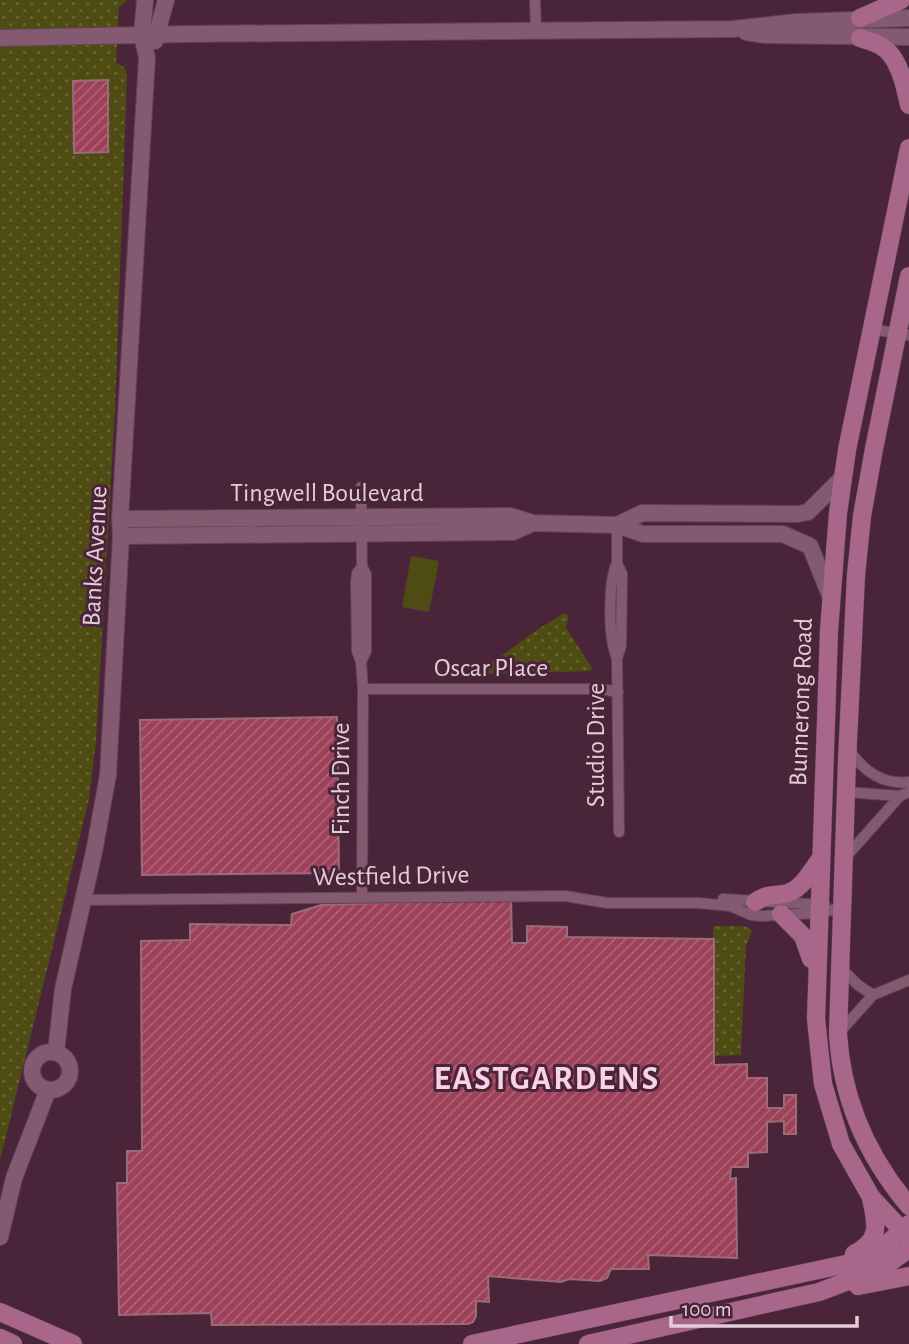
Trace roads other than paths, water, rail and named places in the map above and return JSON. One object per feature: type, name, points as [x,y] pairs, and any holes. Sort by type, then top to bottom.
[{"type":"main road","points":[[860,18],[901,0]]},
{"type":"main road","points":[[860,38],[881,46],[891,56],[905,87],[909,105]]},
{"type":"main road","name":"Bunnerong Road","points":[[907,1231],[870,1197],[849,1160],[827,1104],[818,1052],[816,969],[831,598],[838,513],[871,329],[909,148]]},
{"type":"main road","name":"Bunnerong Road","points":[[909,276],[903,334],[862,516],[856,575],[838,1034],[841,1070],[855,1118],[877,1164],[909,1206]]},
{"type":"main road","points":[[755,902],[770,894],[793,891],[804,882],[821,858]]},
{"type":"main road","points":[[781,914],[803,936],[816,969]]},
{"type":"main road","points":[[812,1272],[856,1253],[870,1242],[876,1224],[870,1197]]},
{"type":"main road","points":[[472,1344],[846,1264],[870,1255],[907,1231]]},
{"type":"main road","points":[[819,1292],[882,1268],[909,1249]]},
{"type":"main road","points":[[588,1344],[819,1292],[909,1276]]},
{"type":"main road","points":[[0,1312],[73,1344]]},
{"type":"main road","points":[[0,1338],[13,1344]]},
{"type":"street","name":"Banks Avenue","points":[[56,1052],[63,989],[102,813],[107,775],[150,35],[145,0]]},
{"type":"street","name":"Banks Avenue","points":[[150,35],[166,0]]},
{"type":"street","points":[[535,0],[536,31]]},
{"type":"street","points":[[0,38],[733,29],[765,24],[860,18],[909,18]]},
{"type":"street","points":[[733,29],[765,35],[909,37]]},
{"type":"street","points":[[871,329],[903,334]]},
{"type":"street","name":"Tingwell Boulevard","points":[[617,525],[642,513],[808,512],[843,477]]},
{"type":"street","name":"Finch Drive","points":[[361,487],[362,567],[357,573],[356,581],[357,651],[361,662],[363,689],[362,897]]},
{"type":"street","name":"Tingwell Boulevard","points":[[120,519],[510,516],[533,523],[617,525],[643,534],[783,534],[810,546],[831,598]]},
{"type":"street","name":"Tingwell Boulevard","points":[[121,536],[513,532],[533,523]]},
{"type":"street","name":"Studio Drive","points":[[617,525],[617,562],[612,574],[612,646],[617,658],[619,832]]},
{"type":"street","name":"Oscar Place","points":[[363,689],[618,692]]},
{"type":"street","points":[[848,748],[858,762],[884,780],[909,782]]},
{"type":"street","points":[[846,792],[904,794]]},
{"type":"street","points":[[844,859],[904,794]]},
{"type":"street","name":"Westfield Drive","points":[[83,900],[556,896],[607,902],[730,906],[751,915],[781,914],[818,908]]},
{"type":"street","name":"Westfield Drive","points":[[699,903],[722,899],[842,908]]},
{"type":"street","points":[[840,967],[873,995]]},
{"type":"street","points":[[838,1034],[873,995],[909,980]]},
{"type":"street","points":[[56,1052],[66,1059],[70,1072],[63,1086],[48,1090],[34,1081],[32,1065],[39,1055],[56,1052]]},
{"type":"street","points":[[0,1237],[14,1178],[48,1090]]},
{"type":"district","name":"EASTGARDENS","points":[[547,1077]]}]
